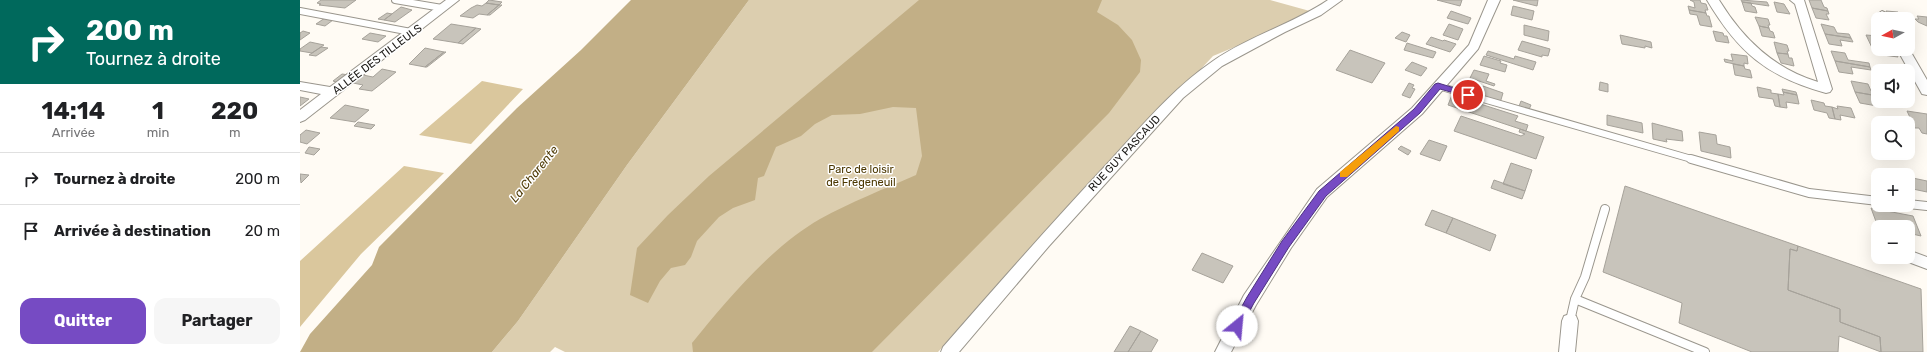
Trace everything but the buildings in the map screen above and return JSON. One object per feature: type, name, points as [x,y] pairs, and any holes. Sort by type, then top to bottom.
[{"type":"street","name":"ALLÉE DES TILLEULS","points":[[300,117],[453,0]]},
{"type":"street","name":"RUE GUY PASCAUD","points":[[949,352],[1049,237],[1178,95],[1218,63],[1281,29],[1317,13],[1336,0]]},
{"type":"street","points":[[1223,352],[1250,300],[1286,244],[1322,193],[1417,111],[1474,46],[1493,0]]},
{"type":"street","points":[[1713,0],[1733,30],[1770,64],[1790,77],[1826,88],[1800,2],[1796,0]]},
{"type":"street","points":[[1907,56],[1927,91]]},
{"type":"street","points":[[300,86],[332,92]]},
{"type":"street","points":[[1915,259],[1927,263]]},
{"type":"street","points":[[1567,352],[1570,321]]},
{"type":"lane","points":[[395,0],[442,8]]},
{"type":"lane","points":[[300,11],[411,32]]},
{"type":"lane","points":[[1438,86],[1809,193],[1871,200]]},
{"type":"lane","points":[[1915,205],[1927,206]]},
{"type":"lane","points":[[1570,321],[1575,299],[1585,277],[1606,209]]},
{"type":"lane","points":[[1575,299],[1705,352]]},
{"type":"green space","name":"Parc de loisir de Frégeneuil","points":[[749,0],[1270,0],[1317,13],[1213,56],[938,352],[565,352],[555,347],[550,352],[492,352],[518,321],[627,165]]},
{"type":"shaded area","points":[[482,81],[523,89],[471,144],[419,135]]},
{"type":"shaded area","points":[[404,166],[444,173],[361,254],[300,327],[300,261]]},
{"type":"water","name":"La Charente","points":[[631,0],[749,0],[627,165],[518,321],[492,352],[300,352],[310,334],[372,265],[379,247],[517,108],[581,50]]},
{"type":"water","points":[[919,0],[1102,0],[1097,12],[1118,25],[1132,40],[1141,60],[1140,72],[1109,113],[872,352],[693,352],[692,343],[720,309],[751,275],[784,244],[820,219],[916,175],[922,156],[916,108],[893,107],[860,114],[832,115],[815,124],[801,136],[776,147],[764,176],[758,178],[755,200],[733,208],[719,217],[697,241],[691,257],[685,265],[671,268],[660,281],[648,303],[630,295],[637,248],[668,215],[709,176]]},
{"type":"slow traffic","points":[[1344,174],[1396,129]]},
{"type":"route","points":[[1237,326],[1250,300],[1286,244],[1322,193],[1417,111],[1438,86],[1468,95]]}]
